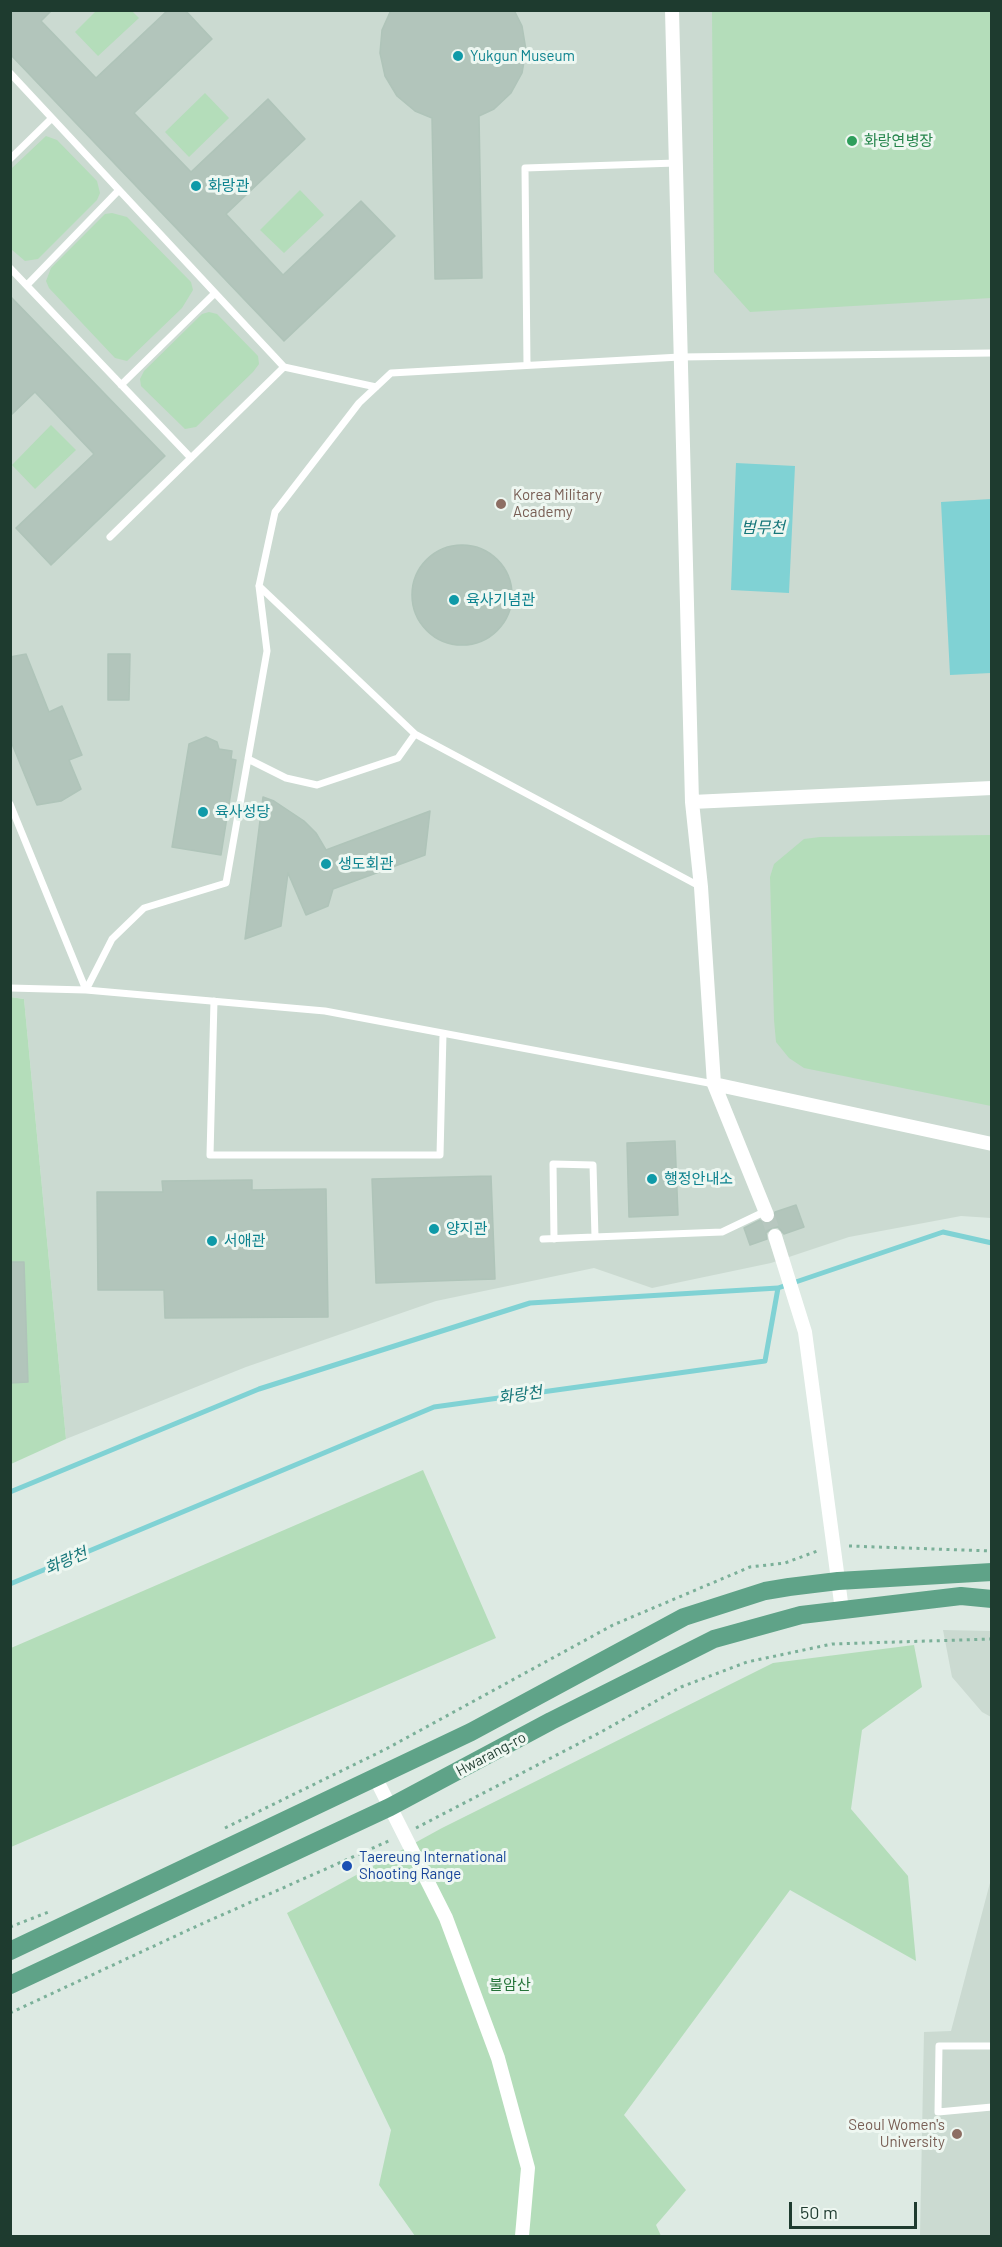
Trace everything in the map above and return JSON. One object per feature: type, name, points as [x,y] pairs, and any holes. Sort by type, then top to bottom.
[{"type":"main road","name":"Hwarang-ro","points":[[10,1951],[471,1732],[684,1617],[765,1592],[838,1581],[992,1572]]},
{"type":"main road","name":"Hwarang-ro","points":[[10,1985],[390,1807],[551,1721],[714,1639],[801,1615],[961,1596],[992,1599]]},
{"type":"street","points":[[672,10],[692,802],[701,887],[714,1084],[766,1213]]},
{"type":"street","points":[[692,802],[992,788]]},
{"type":"street","points":[[714,1084],[992,1144]]},
{"type":"street","points":[[776,1238],[805,1332],[842,1610]]},
{"type":"street","points":[[376,1779],[446,1918],[498,2058],[528,2168],[522,2236]]},
{"type":"lane","points":[[10,73],[284,367],[375,387]]},
{"type":"lane","points":[[10,159],[52,118]]},
{"type":"lane","points":[[527,366],[525,168],[676,164]]},
{"type":"lane","points":[[27,285],[119,190]]},
{"type":"lane","points":[[10,268],[191,458]]},
{"type":"lane","points":[[121,385],[215,293]]},
{"type":"lane","points":[[86,990],[112,939],[144,908],[226,884],[267,651],[260,586],[275,512],[359,403],[391,373],[680,357],[992,353]]},
{"type":"lane","points":[[110,537],[284,367]]},
{"type":"lane","points":[[260,586],[415,734],[701,887]]},
{"type":"lane","points":[[248,759],[286,778],[317,785],[398,758],[415,734]]},
{"type":"lane","points":[[10,804],[86,990]]},
{"type":"lane","points":[[10,988],[86,990],[325,1011],[714,1084]]},
{"type":"lane","points":[[214,1002],[210,1155],[440,1155],[443,1034]]},
{"type":"lane","points":[[554,1239],[553,1164],[593,1165],[595,1237]]},
{"type":"lane","points":[[543,1239],[722,1232],[766,1213]]},
{"type":"lane","points":[[992,2046],[939,2046],[938,2112],[992,2107]]},
{"type":"path","points":[[10,2013],[403,1834],[601,1732],[681,1687],[747,1662],[832,1644],[992,1639]]},
{"type":"shaded area","name":"Korea Military Academy","points":[[10,11],[991,11],[991,1218],[961,1216],[849,1237],[771,1263],[652,1288],[594,1268],[436,1301],[246,1367],[66,1439],[24,999],[10,997]]},
{"type":"shaded area","points":[[943,1630],[991,1631],[991,1717],[982,1712],[952,1677]]},
{"type":"shaded area","name":"Seoul Women's University","points":[[991,1879],[991,2236],[920,2236],[924,2032],[951,2031]]},
{"type":"green space","points":[[97,10],[132,11],[139,18],[98,56],[75,32]]},
{"type":"green space","name":"화랑연병장","points":[[712,11],[991,11],[991,298],[750,312],[714,272]]},
{"type":"green space","points":[[205,93],[229,118],[189,157],[165,132]]},
{"type":"green space","points":[[46,136],[57,140],[97,181],[100,193],[97,200],[38,259],[25,261],[11,249],[11,169]]},
{"type":"green space","points":[[300,190],[324,215],[284,253],[260,230]]},
{"type":"green space","points":[[112,213],[127,217],[191,282],[193,290],[182,308],[127,361],[115,358],[49,288],[46,281],[51,268],[105,214]]},
{"type":"green space","points":[[209,312],[217,314],[258,356],[259,364],[196,427],[185,429],[141,386],[140,379],[144,371],[202,314]]},
{"type":"green space","points":[[51,425],[76,450],[35,489],[12,465]]},
{"type":"green space","points":[[991,835],[991,1106],[804,1068],[789,1058],[776,1042],[774,1020],[770,877],[774,864],[804,839]]},
{"type":"green space","points":[[10,997],[24,999],[66,1439],[11,1464]]},
{"type":"green space","points":[[423,1470],[496,1638],[11,1847],[11,1648]]},
{"type":"green space","name":"불암산","points":[[914,1645],[922,1687],[862,1730],[851,1809],[908,1876],[916,1961],[790,1890],[624,2115],[686,2190],[656,2225],[661,2236],[415,2236],[379,2185],[391,2130],[287,1913],[442,1828],[773,1663]]},
{"type":"water","name":"범무천","points":[[736,463],[795,466],[789,593],[731,590]]},
{"type":"water","points":[[991,499],[991,673],[950,675],[941,502]]},
{"type":"building","name":"화랑관","points":[[10,10],[52,10],[41,21],[96,78],[168,10],[185,10],[212,39],[134,113],[191,172],[268,99],[305,139],[226,214],[283,275],[361,201],[395,236],[284,341],[10,54]]},
{"type":"building","points":[[391,10],[514,10],[522,26],[526,50],[522,73],[511,93],[494,109],[479,116],[482,278],[435,279],[432,118],[415,111],[397,96],[385,76],[380,53],[382,30]]},
{"type":"building","points":[[10,296],[165,456],[51,565],[16,528],[94,454],[35,392],[10,416]]},
{"type":"building","points":[[462,545],[481,549],[497,560],[508,576],[512,595],[508,614],[497,630],[481,641],[462,645],[443,641],[427,630],[416,614],[412,595],[416,576],[427,560],[443,549]]},
{"type":"building","points":[[26,654],[49,712],[62,706],[82,755],[69,760],[81,789],[61,801],[37,805],[10,739],[10,657]]},
{"type":"building","points":[[108,654],[130,654],[129,700],[108,700]]},
{"type":"building","name":"육사성당","points":[[206,737],[217,742],[219,749],[232,751],[231,759],[236,760],[221,855],[172,847],[189,744]]},
{"type":"building","name":"생도회관","points":[[263,797],[274,801],[304,821],[316,833],[326,850],[430,811],[425,855],[333,889],[328,906],[306,915],[288,873],[281,926],[245,939]]},
{"type":"building","name":"행정안내소","points":[[675,1141],[678,1215],[629,1217],[627,1143]]},
{"type":"building","name":"양지관","points":[[491,1176],[495,1279],[376,1283],[372,1179]]},
{"type":"building","name":"서애관","points":[[252,1180],[252,1190],[326,1189],[328,1317],[165,1318],[164,1290],[98,1290],[97,1192],[163,1192],[162,1181]]},
{"type":"building","points":[[796,1205],[804,1227],[784,1234],[778,1227],[772,1228],[766,1233],[767,1239],[750,1245],[744,1228],[760,1220],[765,1224],[771,1223],[775,1212]]},
{"type":"building","points":[[10,1262],[24,1262],[28,1382],[10,1383]]},
{"type":"waterway","name":"화랑천","points":[[10,1584],[434,1407],[765,1361],[778,1288],[943,1232],[992,1243]]},
{"type":"waterway","points":[[10,1492],[259,1389],[530,1303],[778,1288]]},
{"type":"tunnel","points":[[767,1215],[775,1236]]},
{"type":"place","name":"Yukgun Museum","points":[[458,56]]},
{"type":"place","name":"화랑연병장","points":[[852,141]]},
{"type":"place","name":"화랑관","points":[[196,186]]},
{"type":"place","name":"Korea Military Academy","points":[[501,504]]},
{"type":"place","name":"육사기념관","points":[[454,600]]},
{"type":"place","name":"육사성당","points":[[203,812]]},
{"type":"place","name":"생도회관","points":[[326,864]]},
{"type":"place","name":"행정안내소","points":[[652,1179]]},
{"type":"place","name":"양지관","points":[[434,1229]]},
{"type":"place","name":"서애관","points":[[212,1241]]},
{"type":"place","name":"Taereung International Shooting Range","points":[[347,1866]]},
{"type":"place","name":"Seoul Women's University","points":[[957,2134]]}]
